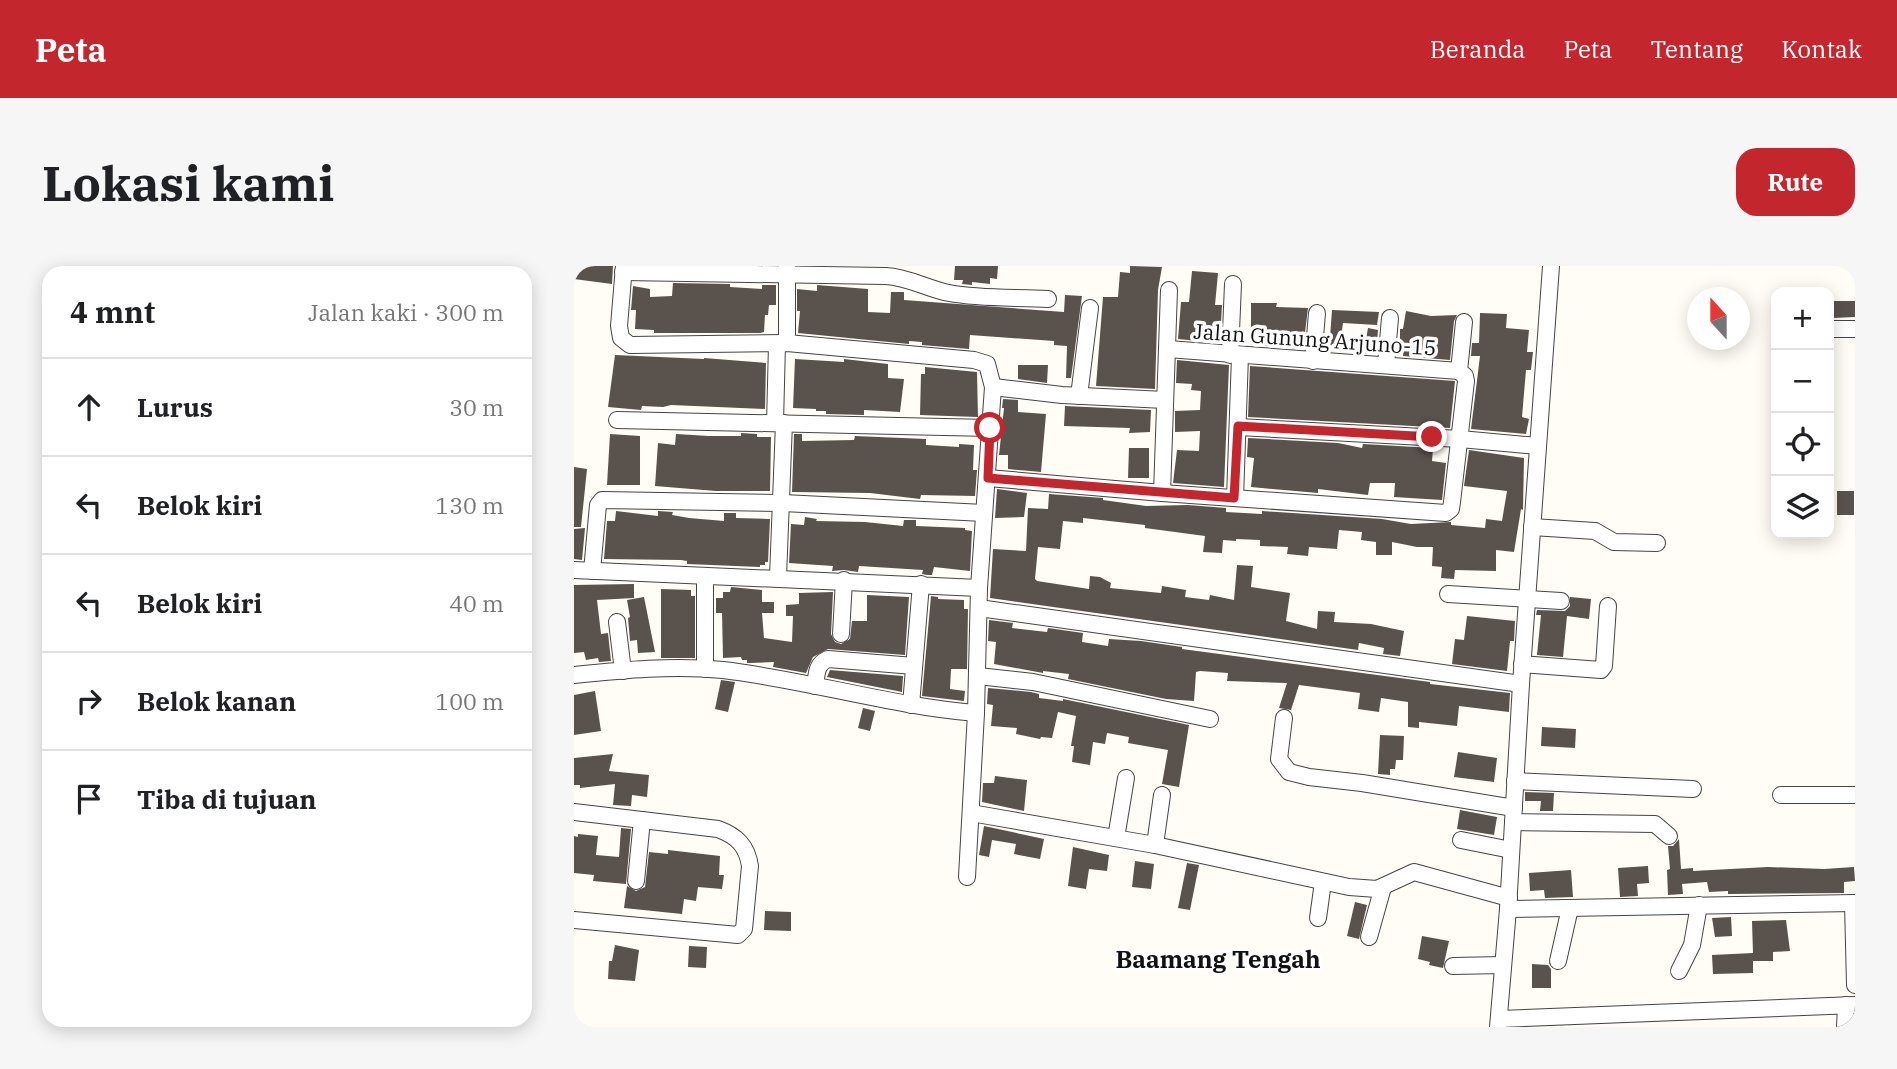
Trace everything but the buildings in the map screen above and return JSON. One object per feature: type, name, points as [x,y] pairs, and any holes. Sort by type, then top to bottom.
[{"type":"street","points":[[1551,266],[1499,1023],[1606,1021],[1851,1005],[1845,1027]]},
{"type":"street","points":[[967,877],[978,676],[979,588],[993,387],[990,371],[982,360],[782,343],[630,345],[621,338],[618,326],[624,269],[786,270],[896,276],[957,295],[1048,299]]},
{"type":"street","points":[[778,578],[783,503],[780,423],[786,270]]},
{"type":"street","points":[[1233,284],[1238,426],[1234,498]]},
{"type":"street","points":[[1162,493],[1169,290]]},
{"type":"street","points":[[1079,396],[1090,308]]},
{"type":"street","points":[[1313,361],[1317,313]]},
{"type":"street","points":[[1386,365],[1390,317]]},
{"type":"street","points":[[988,478],[1446,513],[1451,509],[1466,381],[1459,371],[1464,322]]},
{"type":"street","points":[[1834,329],[1855,329]]},
{"type":"street","name":"Jalan Gunung Arjuno-15","points":[[1168,349],[1459,371]]},
{"type":"street","points":[[993,387],[1079,396],[1165,400]]},
{"type":"street","points":[[617,420],[990,428]]},
{"type":"street","points":[[1238,426],[1538,446]]},
{"type":"street","points":[[592,571],[598,505],[602,500],[783,503],[984,513]]},
{"type":"street","points":[[1532,527],[1595,531],[1614,542],[1657,543]]},
{"type":"street","points":[[574,570],[979,588]]},
{"type":"street","points":[[705,577],[705,669]]},
{"type":"street","points":[[841,634],[844,580]]},
{"type":"street","points":[[911,705],[922,584]]},
{"type":"street","points":[[1448,594],[1561,601]]},
{"type":"street","points":[[1522,664],[1601,670],[1604,666],[1608,606]]},
{"type":"street","points":[[979,608],[1521,684]]},
{"type":"street","points":[[617,622],[623,671]]},
{"type":"street","points":[[815,686],[818,668],[821,662],[828,659],[914,666]]},
{"type":"street","points":[[574,675],[705,669],[743,673],[911,705],[976,713]]},
{"type":"street","points":[[978,676],[1032,682],[1210,719]]},
{"type":"street","points":[[1284,718],[1279,759],[1289,772],[1362,783],[1513,815],[1655,824],[1670,836]]},
{"type":"street","points":[[1116,838],[1126,778]]},
{"type":"street","points":[[1515,781],[1693,789]]},
{"type":"street","points":[[1155,845],[1162,795]]},
{"type":"street","points":[[1781,795],[1855,795]]},
{"type":"street","points":[[574,812],[718,829],[737,838],[749,856],[751,866],[744,929],[735,936],[574,920]]},
{"type":"street","points":[[971,813],[1155,845],[1323,882],[1372,889],[1384,887],[1414,872],[1508,903],[1570,908],[1854,903],[1855,985]]},
{"type":"street","points":[[636,881],[642,820]]},
{"type":"street","points":[[1461,840],[1511,850]]},
{"type":"street","points":[[1318,918],[1323,882]]},
{"type":"street","points":[[1369,937],[1384,887]]},
{"type":"street","points":[[1679,971],[1692,946],[1699,905]]},
{"type":"street","points":[[1558,961],[1570,908]]},
{"type":"street","points":[[1453,966],[1503,965]]},
{"type":"district","name":"Baamang Tengah","points":[[1218,959]]},
{"type":"route","points":[[990,428],[988,478],[1234,498],[1238,426],[1432,437]]}]
